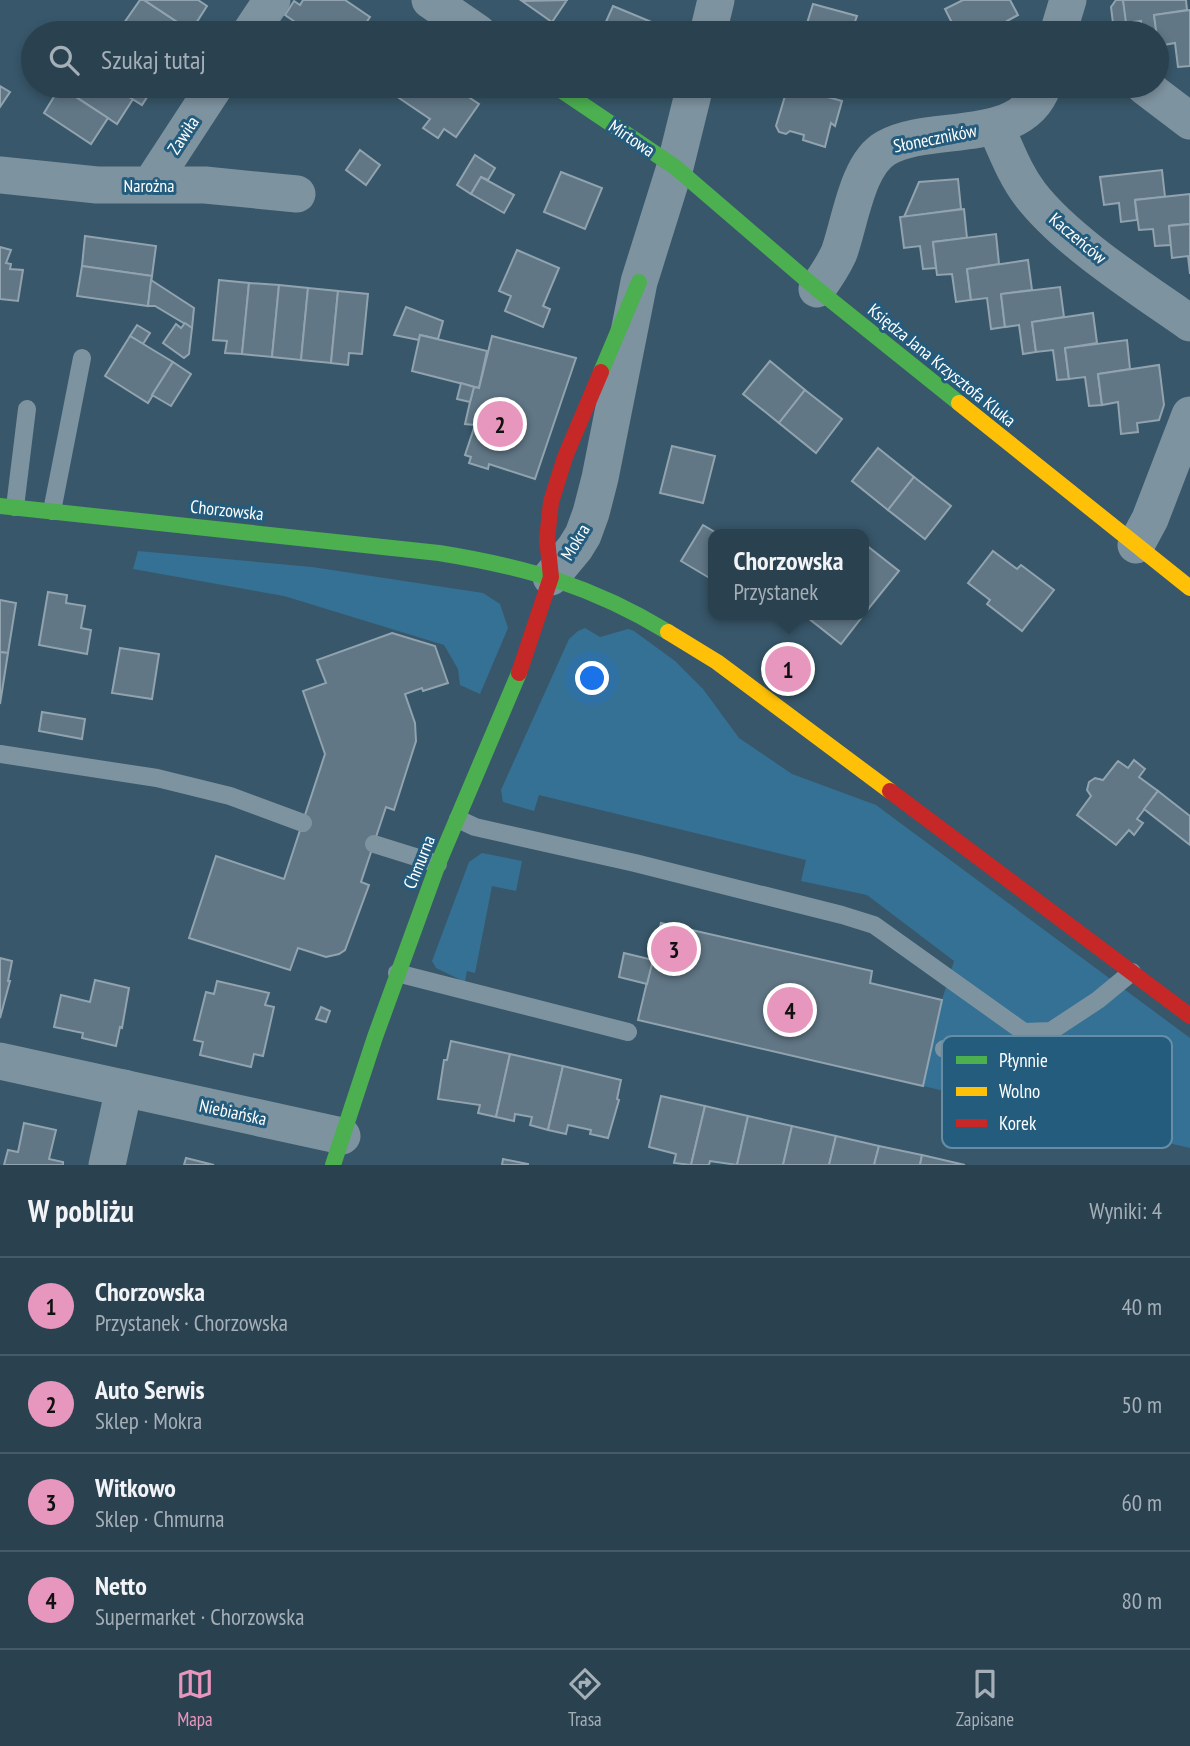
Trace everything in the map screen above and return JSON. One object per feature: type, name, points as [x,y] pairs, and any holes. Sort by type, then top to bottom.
[{"type":"street","points":[[258,21],[272,0]]},
{"type":"street","points":[[430,0],[461,21]]},
{"type":"street","points":[[711,21],[716,0]]},
{"type":"street","name":"Zawiła","points":[[151,184],[207,98]]},
{"type":"street","name":"Mirtowa","points":[[573,98],[675,167]]},
{"type":"street","name":"Mokra","points":[[551,577],[575,548],[591,513],[639,282],[675,167],[692,98]]},
{"type":"street","name":"Słoneczników","points":[[817,289],[838,254],[866,169],[885,148],[901,142],[995,126],[1022,113],[1036,98]]},
{"type":"street","points":[[1160,98],[1190,121]]},
{"type":"street","name":"Kaczeńców","points":[[995,126],[1015,172],[1048,214],[1072,236],[1190,323]]},
{"type":"street","name":"Księdza Jana Krzysztofa Kluka","points":[[675,167],[817,289],[1190,588]]},
{"type":"street","name":"Narożna","points":[[0,175],[97,185],[205,185],[297,194]]},
{"type":"street","points":[[1136,545],[1150,519],[1190,415]]},
{"type":"street","name":"Chorzowska","points":[[7,506],[403,548],[475,559],[551,577],[621,605],[717,662],[1190,1016]]},
{"type":"street","name":"Chmurna","points":[[337,1151],[397,973],[438,864],[520,670],[551,577]]},
{"type":"street","name":"Niebiańska","points":[[0,1061],[124,1088],[337,1151]]},
{"type":"street","points":[[107,1165],[124,1088]]},
{"type":"lane","points":[[52,511],[82,358]]},
{"type":"lane","points":[[7,506],[27,409]]},
{"type":"lane","points":[[0,754],[158,778],[230,796],[303,823]]},
{"type":"lane","points":[[458,819],[475,827],[635,863],[874,925],[1024,1032],[1051,1031]]},
{"type":"lane","points":[[374,844],[438,864]]},
{"type":"lane","points":[[1048,1036],[1051,1031],[1098,1000],[1132,972]]},
{"type":"lane","points":[[397,973],[628,1032]]},
{"type":"shaded area","points":[[138,551],[312,567],[483,593],[500,604],[508,628],[480,694],[460,685],[458,669],[444,645],[284,596],[133,569]]},
{"type":"shaded area","points":[[585,628],[600,637],[628,629],[634,631],[675,661],[703,689],[739,738],[792,774],[876,805],[1190,1038],[1190,1148],[1172,1144],[1172,1036],[942,1036],[942,1090],[923,1086],[942,1000],[954,961],[867,895],[801,881],[806,860],[539,795],[534,811],[503,802],[501,790],[569,639]]},
{"type":"shaded area","points":[[482,853],[522,861],[516,891],[492,886],[475,973],[467,971],[465,982],[436,968],[432,961],[469,862]]},
{"type":"building","points":[[140,0],[144,0],[176,21],[125,21]]},
{"type":"building","points":[[144,0],[198,0],[207,6],[197,21],[176,21]]},
{"type":"building","points":[[303,0],[345,0],[370,17],[367,21],[294,21],[285,15],[294,1],[300,5]]},
{"type":"building","points":[[567,0],[553,21],[522,1]]},
{"type":"building","points":[[963,0],[1010,0],[1018,15],[1007,21],[951,21],[945,9]]},
{"type":"building","points":[[1116,0],[1123,0],[1127,21],[1113,21],[1111,7]]},
{"type":"building","points":[[1123,0],[1186,0],[1187,10],[1154,15],[1155,21],[1126,21]]},
{"type":"building","points":[[813,4],[857,16],[855,21],[808,21]]},
{"type":"building","points":[[613,6],[649,21],[606,21]]},
{"type":"building","points":[[1190,10],[1190,66],[1178,67],[1175,43],[1169,44],[1169,21],[1155,21],[1154,15]]},
{"type":"building","points":[[0,86],[10,92],[0,107]]},
{"type":"building","points":[[53,98],[77,98],[108,118],[91,144],[44,113]]},
{"type":"building","points":[[78,98],[133,99],[117,124]]},
{"type":"building","points":[[131,98],[146,98],[142,105]]},
{"type":"building","points":[[399,98],[470,98],[479,104],[456,137],[444,129],[438,138],[423,128],[430,119]]},
{"type":"building","points":[[784,98],[831,98],[842,101],[835,126],[831,123],[825,147],[803,140],[804,135],[790,131],[786,134],[779,132],[776,126]]},
{"type":"building","points":[[360,150],[380,165],[366,185],[346,170]]},
{"type":"building","points":[[475,155],[495,168],[488,180],[481,177],[471,194],[457,185]]},
{"type":"building","points":[[1162,170],[1165,197],[1135,200],[1137,220],[1121,222],[1119,203],[1104,205],[1100,177]]},
{"type":"building","points":[[561,172],[602,188],[585,229],[544,212]]},
{"type":"building","points":[[481,177],[514,195],[504,213],[471,194]]},
{"type":"building","points":[[958,179],[961,209],[904,217],[919,182]]},
{"type":"building","points":[[1190,194],[1190,224],[1169,226],[1171,245],[1155,246],[1153,229],[1139,230],[1135,200]]},
{"type":"building","points":[[964,209],[967,238],[933,242],[936,268],[923,269],[920,246],[904,248],[900,217]]},
{"type":"building","points":[[1190,224],[1190,274],[1188,256],[1172,258],[1169,226]]},
{"type":"building","points":[[996,234],[999,264],[967,269],[971,300],[956,302],[952,274],[937,275],[933,242]]},
{"type":"building","points":[[85,236],[156,246],[152,276],[82,266]]},
{"type":"building","points":[[0,247],[11,250],[6,263],[11,264],[10,269],[23,270],[18,301],[0,299]]},
{"type":"building","points":[[517,250],[559,268],[543,306],[550,309],[543,327],[505,311],[511,296],[499,291]]},
{"type":"building","points":[[1028,260],[1032,290],[1001,294],[1005,327],[991,329],[987,298],[971,300],[967,269]]},
{"type":"building","points":[[82,266],[152,276],[148,306],[77,296]]},
{"type":"building","points":[[151,280],[194,308],[192,328],[155,306],[148,306]]},
{"type":"building","points":[[219,280],[249,283],[242,354],[225,353],[227,341],[213,340]]},
{"type":"building","points":[[249,283],[279,285],[272,357],[242,354]]},
{"type":"building","points":[[279,285],[308,288],[301,360],[272,357]]},
{"type":"building","points":[[1060,287],[1064,317],[1032,322],[1036,352],[1023,354],[1019,325],[1005,327],[1001,294]]},
{"type":"building","points":[[308,288],[338,291],[331,363],[301,360]]},
{"type":"building","points":[[338,291],[368,294],[362,354],[349,353],[348,365],[331,363]]},
{"type":"building","points":[[406,307],[443,321],[438,339],[420,335],[419,340],[394,335]]},
{"type":"building","points":[[1093,313],[1097,343],[1065,348],[1069,379],[1057,380],[1053,350],[1036,352],[1032,322]]},
{"type":"building","points":[[185,323],[192,328],[189,354],[184,358],[163,343],[176,324],[181,328]]},
{"type":"building","points":[[137,325],[150,333],[143,344],[130,336]]},
{"type":"building","points":[[420,335],[487,351],[479,388],[412,371]]},
{"type":"building","points":[[130,336],[173,362],[148,403],[105,376]]},
{"type":"building","points":[[492,336],[576,358],[535,479],[489,464],[488,469],[469,463],[471,457],[465,455],[475,425],[465,424],[474,387],[479,388]]},
{"type":"building","points":[[1127,340],[1130,369],[1098,374],[1102,405],[1089,406],[1085,377],[1069,379],[1065,348]]},
{"type":"building","points":[[770,361],[805,390],[779,423],[743,394]]},
{"type":"building","points":[[173,362],[191,374],[171,406],[152,395]]},
{"type":"building","points":[[1159,365],[1164,405],[1159,420],[1137,423],[1138,432],[1121,434],[1118,402],[1102,405],[1098,374]]},
{"type":"building","points":[[461,383],[474,387],[470,402],[457,399]]},
{"type":"building","points":[[805,390],[842,419],[816,453],[779,423]]},
{"type":"building","points":[[672,446],[715,456],[703,503],[660,493]]},
{"type":"building","points":[[878,448],[914,477],[888,510],[852,481]]},
{"type":"building","points":[[914,477],[951,506],[925,539],[888,510]]},
{"type":"building","points":[[703,525],[710,529],[708,577],[681,561]]},
{"type":"building","points":[[869,547],[899,571],[869,608]]},
{"type":"building","points":[[993,551],[1017,569],[1021,565],[1054,590],[1022,631],[987,604],[990,600],[968,583]]},
{"type":"building","points":[[48,592],[67,595],[66,603],[85,606],[81,628],[91,630],[87,654],[39,645]]},
{"type":"building","points":[[0,600],[16,603],[8,653],[0,652]]},
{"type":"building","points":[[811,620],[860,620],[841,644]]},
{"type":"building","points":[[392,633],[435,646],[448,683],[405,694],[415,723],[416,741],[394,810],[386,807],[361,882],[369,885],[345,950],[326,957],[298,948],[290,970],[189,938],[216,856],[284,879],[325,754],[303,691],[326,683],[317,660]]},
{"type":"building","points":[[120,648],[159,654],[152,699],[112,693]]},
{"type":"building","points":[[0,652],[8,653],[0,704]]},
{"type":"building","points":[[42,712],[85,719],[82,739],[39,731]]},
{"type":"building","points":[[1134,760],[1145,769],[1139,777],[1158,791],[1137,819],[1143,823],[1134,835],[1129,830],[1116,845],[1077,815],[1091,796],[1087,790],[1089,782],[1095,778],[1103,780],[1118,761],[1128,768]]},
{"type":"building","points":[[1158,791],[1190,816],[1190,845],[1144,809]]},
{"type":"building","points":[[661,923],[872,971],[870,983],[942,1000],[923,1086],[638,1020]]},
{"type":"building","points":[[624,953],[653,960],[647,984],[619,977]]},
{"type":"building","points":[[0,958],[12,961],[10,981],[0,1018]]},
{"type":"building","points":[[95,980],[129,988],[116,1046],[82,1038],[83,1033],[54,1027],[61,995],[90,1002]]},
{"type":"building","points":[[217,981],[269,993],[265,1005],[274,1007],[263,1056],[254,1054],[251,1067],[200,1055],[203,1042],[194,1040],[206,992],[214,994]]},
{"type":"building","points":[[321,1007],[330,1011],[326,1022],[316,1019]]},
{"type":"building","points":[[451,1041],[510,1054],[496,1117],[478,1113],[480,1105],[438,1099],[444,1060],[447,1060]]},
{"type":"building","points":[[510,1054],[563,1066],[548,1130],[530,1125],[532,1117],[515,1114],[514,1121],[496,1117]]},
{"type":"building","points":[[563,1066],[621,1080],[619,1100],[608,1138],[590,1134],[591,1130],[568,1125],[566,1134],[548,1130]]},
{"type":"building","points":[[661,1096],[705,1106],[691,1165],[674,1163],[676,1154],[649,1147]]},
{"type":"building","points":[[705,1106],[748,1116],[737,1165],[710,1161],[709,1165],[691,1165]]},
{"type":"building","points":[[748,1116],[792,1126],[783,1165],[737,1165]]},
{"type":"building","points":[[24,1123],[56,1130],[49,1159],[63,1162],[63,1165],[4,1165],[8,1150],[18,1152]]},
{"type":"building","points":[[792,1126],[836,1136],[829,1165],[783,1165]]},
{"type":"building","points":[[836,1136],[879,1146],[874,1165],[829,1165]]},
{"type":"building","points":[[879,1146],[922,1155],[920,1165],[874,1165]]},
{"type":"building","points":[[922,1155],[965,1165],[920,1165]]},
{"type":"building","points":[[186,1158],[214,1165],[184,1165]]},
{"type":"building","points":[[503,1159],[528,1164],[528,1165],[502,1165]]},
{"type":"traffic: fast","points":[[573,98],[675,167],[817,289],[959,403]]},
{"type":"traffic: fast","points":[[601,372],[639,282]]},
{"type":"traffic: fast","points":[[0,506],[439,553],[471,559],[530,572],[585,590],[668,632]]},
{"type":"traffic: fast","points":[[333,1165],[375,1037],[438,864],[519,673]]},
{"type":"traffic: slow","points":[[959,403],[1190,588]]},
{"type":"traffic: slow","points":[[668,632],[717,662],[890,791]]},
{"type":"traffic: jam","points":[[519,673],[551,577],[547,539],[551,502],[565,457],[601,372]]},
{"type":"traffic: jam","points":[[890,791],[1190,1016]]},
{"type":"place","name":"Auto Serwis","points":[[500,424]]},
{"type":"place","name":"Chorzowska","points":[[788,669]]},
{"type":"place","name":"Witkowo","points":[[674,949]]},
{"type":"place","name":"Netto","points":[[790,1010]]}]
